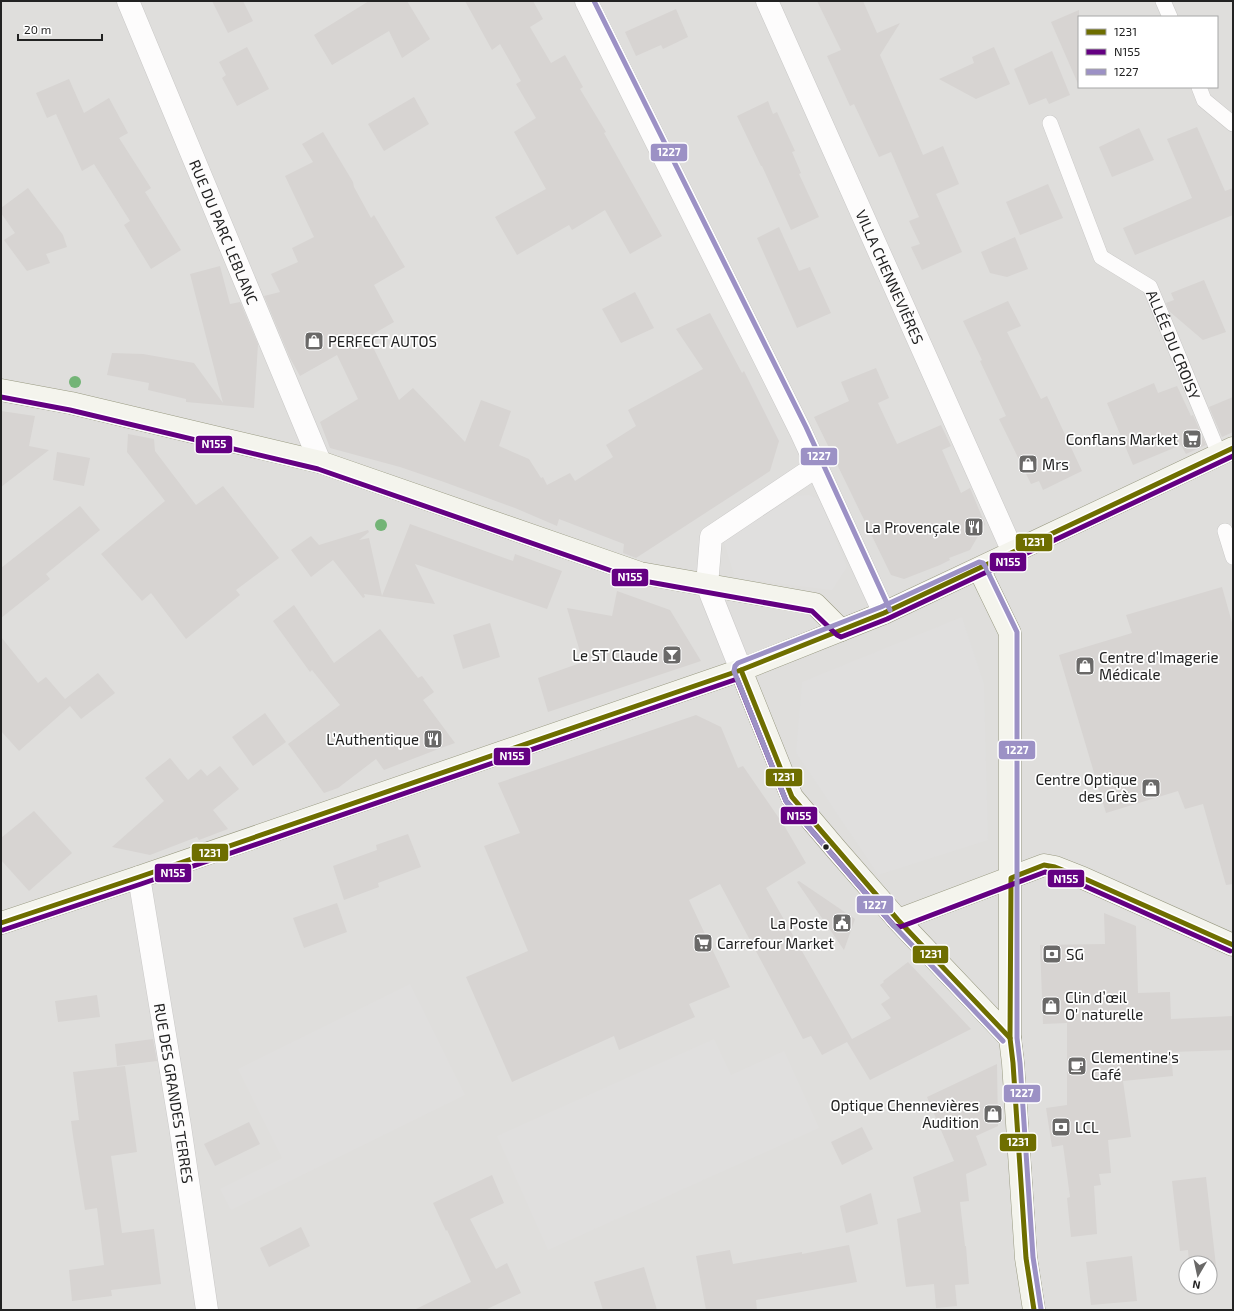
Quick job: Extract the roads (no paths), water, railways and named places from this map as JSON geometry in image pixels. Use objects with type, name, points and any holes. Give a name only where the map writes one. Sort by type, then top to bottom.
[{"type":"main road","points":[[1,390],[79,405],[320,462],[640,573],[815,604],[841,630]]},
{"type":"main road","points":[[1,923],[741,670],[884,613],[1226,451]]},
{"type":"main road","points":[[979,569],[1010,633],[1010,1038],[1026,1258],[1034,1310]]},
{"type":"main road","points":[[741,670],[792,797],[840,855],[898,920],[1010,1038]]},
{"type":"main road","points":[[898,920],[1044,865],[1055,867],[1083,878],[1233,945]]},
{"type":"street","name":"RUE DU PARC LEBLANC","points":[[128,1],[320,462]]},
{"type":"street","points":[[586,1],[797,423],[884,613]]},
{"type":"street","name":"VILLA CHENNEVIÈRES","points":[[767,1],[1013,552]]},
{"type":"street","points":[[741,670],[708,585],[711,537],[817,466]]},
{"type":"street","name":"RUE DES GRANDES TERRES","points":[[139,877],[181,1134],[207,1310]]},
{"type":"lane","points":[[1164,1],[1170,16]]},
{"type":"lane","points":[[1199,88],[1204,100],[1233,124]]},
{"type":"lane","name":"ALLÉE DU CROISY","points":[[1050,124],[1101,257],[1150,287],[1226,451]]},
{"type":"lane","points":[[1225,531],[1233,557]]},
{"type":"place","name":"PERFECT AUTOS","points":[[314,341]]},
{"type":"place","name":"Conflans Market","points":[[1192,439]]},
{"type":"place","name":"Mrs","points":[[1028,464]]},
{"type":"place","name":"La Provençale","points":[[974,527]]},
{"type":"place","name":"Le ST Claude","points":[[672,655]]},
{"type":"place","name":"Centre d’Imagerie Médicale","points":[[1085,666]]},
{"type":"place","name":"L’Authentique","points":[[433,739]]},
{"type":"place","name":"Centre Optique des Grès","points":[[1151,788]]},
{"type":"place","name":"La Poste","points":[[842,923]]},
{"type":"place","name":"Carrefour Market","points":[[703,943]]},
{"type":"place","name":"SG","points":[[1052,954]]},
{"type":"place","name":"Clin d’œil O' naturelle","points":[[1051,1006]]},
{"type":"place","name":"Clementine's Café","points":[[1077,1066]]},
{"type":"place","name":"Optique Chennevières Audition","points":[[993,1114]]},
{"type":"place","name":"LCL","points":[[1061,1127]]}]
